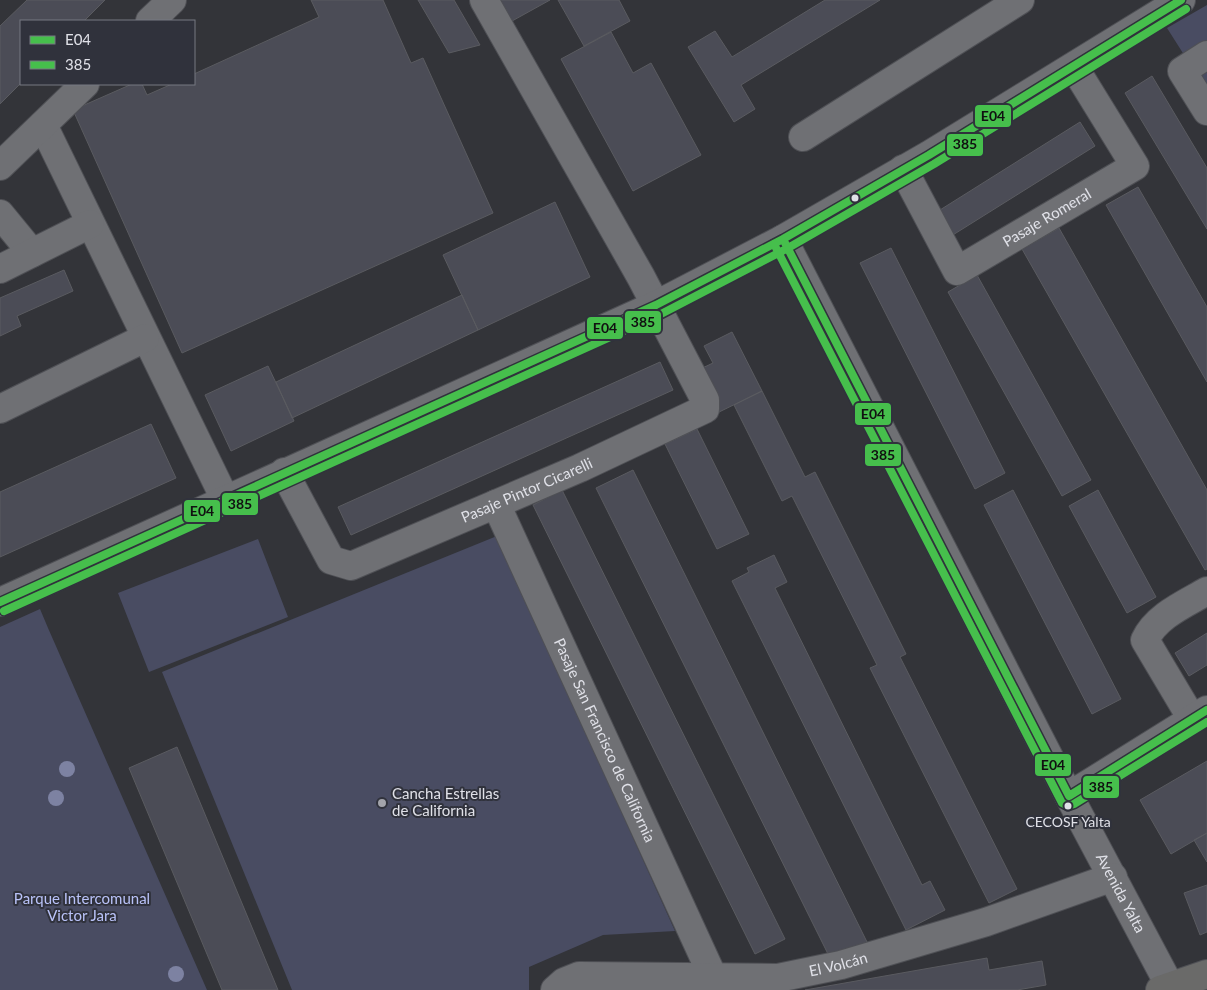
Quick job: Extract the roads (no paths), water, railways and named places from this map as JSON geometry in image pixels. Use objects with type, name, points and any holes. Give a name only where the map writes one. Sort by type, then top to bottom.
[{"type":"main road","points":[[1167,989],[1207,974]]},
{"type":"street","points":[[151,20],[172,0]]},
{"type":"street","points":[[484,0],[656,305]]},
{"type":"street","points":[[803,136],[1020,0]]},
{"type":"street","points":[[0,602],[656,305],[783,239],[904,169],[1181,0]]},
{"type":"street","points":[[1207,55],[1182,71],[1207,111]]},
{"type":"street","name":"Pasaje Romeral","points":[[904,169],[957,271],[1135,166],[1074,67]]},
{"type":"street","points":[[0,166],[84,85]]},
{"type":"street","points":[[42,126],[225,499]]},
{"type":"street","points":[[0,214],[32,253]]},
{"type":"street","points":[[0,268],[90,224]]},
{"type":"street","name":"Avenida Yalta","points":[[783,239],[1113,878],[1167,989]]},
{"type":"street","name":"Pasaje Pintor Cicarelli","points":[[284,472],[331,560],[352,566],[496,504],[705,409],[705,400],[656,305]]},
{"type":"street","points":[[0,408],[145,338]]},
{"type":"street","name":"Pasaje San Francisco de California","points":[[496,504],[713,977]]},
{"type":"street","points":[[1069,796],[1200,715],[1145,640],[1150,628],[1162,618],[1207,591]]},
{"type":"street","name":"El Volcán","points":[[556,990],[564,982],[579,976],[778,978],[840,965],[986,922],[1113,878]]},
{"type":"place","name":"Cancha Estrellas de California","points":[[382,803]]},
{"type":"place","name":"CECOSF Yalta","points":[[1068,806]]},
{"type":"park label","name":"Parque Intercomunal Victor Jara","points":[[82,908]]}]
